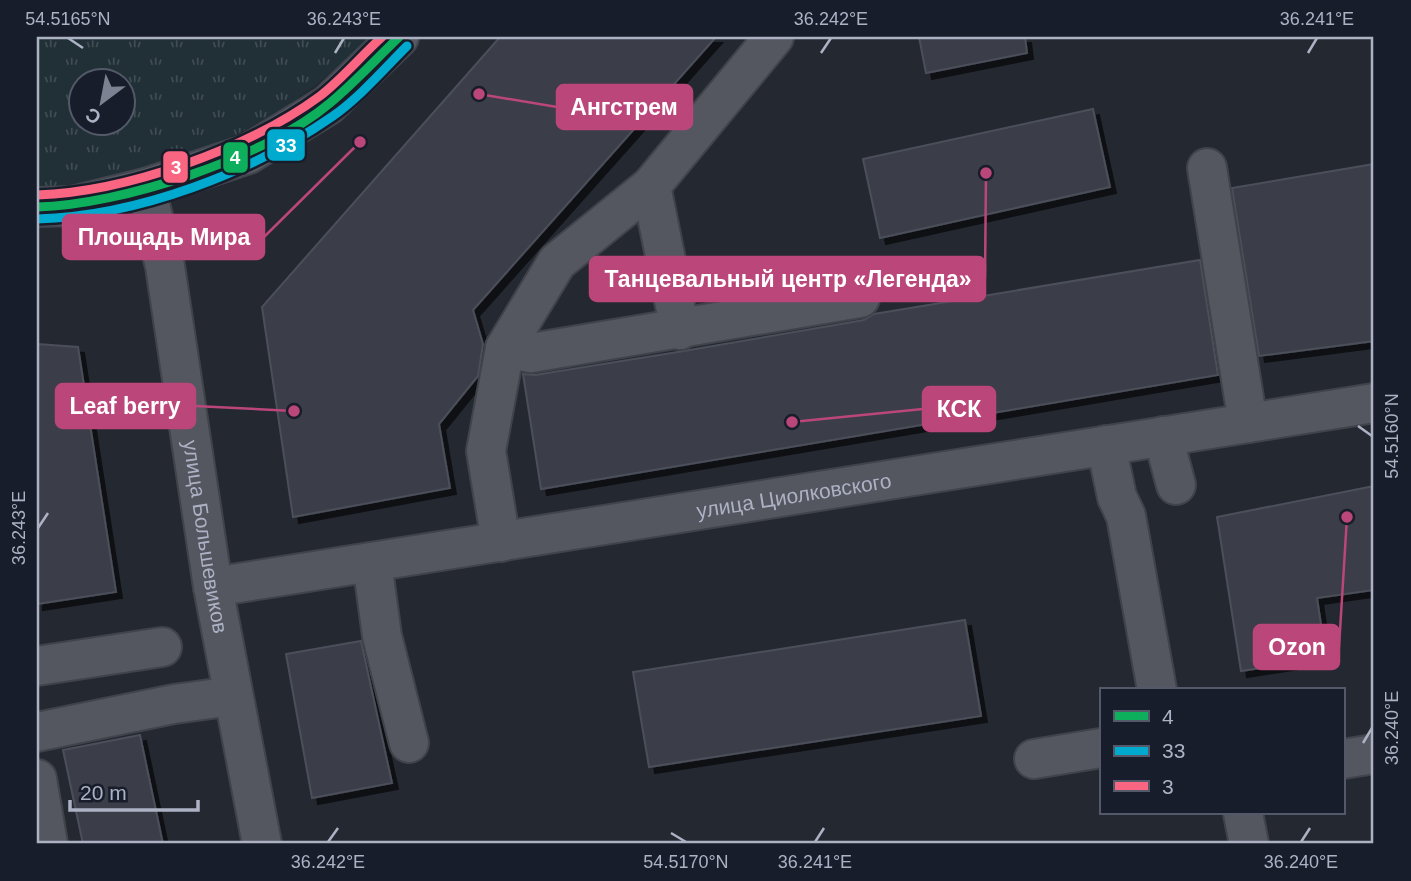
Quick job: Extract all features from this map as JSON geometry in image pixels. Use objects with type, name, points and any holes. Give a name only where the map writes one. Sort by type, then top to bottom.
[{"type":"main road","points":[[37,207],[74,206],[146,188],[248,154],[328,105],[399,37]]},
{"type":"street","points":[[500,542],[486,451],[505,348],[557,262],[650,186],[774,37]]},
{"type":"street","points":[[1207,168],[1248,423]]},
{"type":"street","points":[[650,186],[680,330]]},
{"type":"street","name":"улица Большевиков","points":[[146,188],[165,266],[213,587],[262,844]]},
{"type":"street","points":[[505,348],[531,353],[860,298]]},
{"type":"street","name":"улица Циолковского","points":[[213,587],[1374,403]]},
{"type":"street","points":[[1163,436],[1176,485]]},
{"type":"street","points":[[1106,444],[1117,496],[1126,516],[1157,688]]},
{"type":"street","points":[[372,562],[382,636],[409,743]]},
{"type":"street","points":[[37,666],[162,647]]},
{"type":"street","points":[[37,732],[174,704],[233,696]]},
{"type":"street","points":[[1034,759],[1100,748]]},
{"type":"street","points":[[1344,759],[1374,754]]},
{"type":"street","points":[[37,779],[44,834]]},
{"type":"street","points":[[1243,814],[1249,844]]},
{"type":"green space","points":[[37,37],[372,37],[306,92],[252,127],[186,154],[87,182],[37,191]]},
{"type":"building","points":[[500,37],[716,37],[473,310],[483,344],[478,376],[439,424],[450,488],[293,517],[262,307]]},
{"type":"building","points":[[919,37],[1025,37],[1027,53],[926,73]]},
{"type":"building","points":[[1093,109],[1110,187],[880,238],[863,159]]},
{"type":"building","points":[[1374,164],[1374,341],[1259,356],[1232,188]]},
{"type":"building","points":[[1200,260],[1218,375],[541,489],[523,374],[535,375],[684,351],[864,320],[874,314]]},
{"type":"building","points":[[37,344],[78,347],[116,592],[37,604]]},
{"type":"building","points":[[1374,486],[1374,590],[1317,598],[1326,658],[1241,671],[1217,517]]},
{"type":"building","points":[[965,620],[981,716],[649,767],[633,672]]},
{"type":"building","points":[[361,641],[392,783],[312,798],[286,654]]},
{"type":"building","points":[[140,735],[163,844],[83,844],[63,750]]},
{"type":"transit line","name":"3","points":[[37,195],[109,186],[185,164],[222,150],[291,115],[320,96],[382,37]]},
{"type":"transit line","name":"4","points":[[37,207],[109,198],[191,175],[231,160],[269,142],[330,103],[399,37]]},
{"type":"transit line","name":"33","points":[[37,219],[114,210],[192,188],[230,173],[301,137],[333,116],[362,92],[407,46]]},
{"type":"place","name":"Ангстрем","points":[[479,94]]},
{"type":"place","name":"Площадь Мира","points":[[360,142]]},
{"type":"place","name":"Танцевальный центр «Легенда»","points":[[986,173]]},
{"type":"place","name":"Leaf berry","points":[[294,411]]},
{"type":"place","name":"КСК","points":[[792,422]]},
{"type":"place","name":"Ozon","points":[[1347,517]]}]
